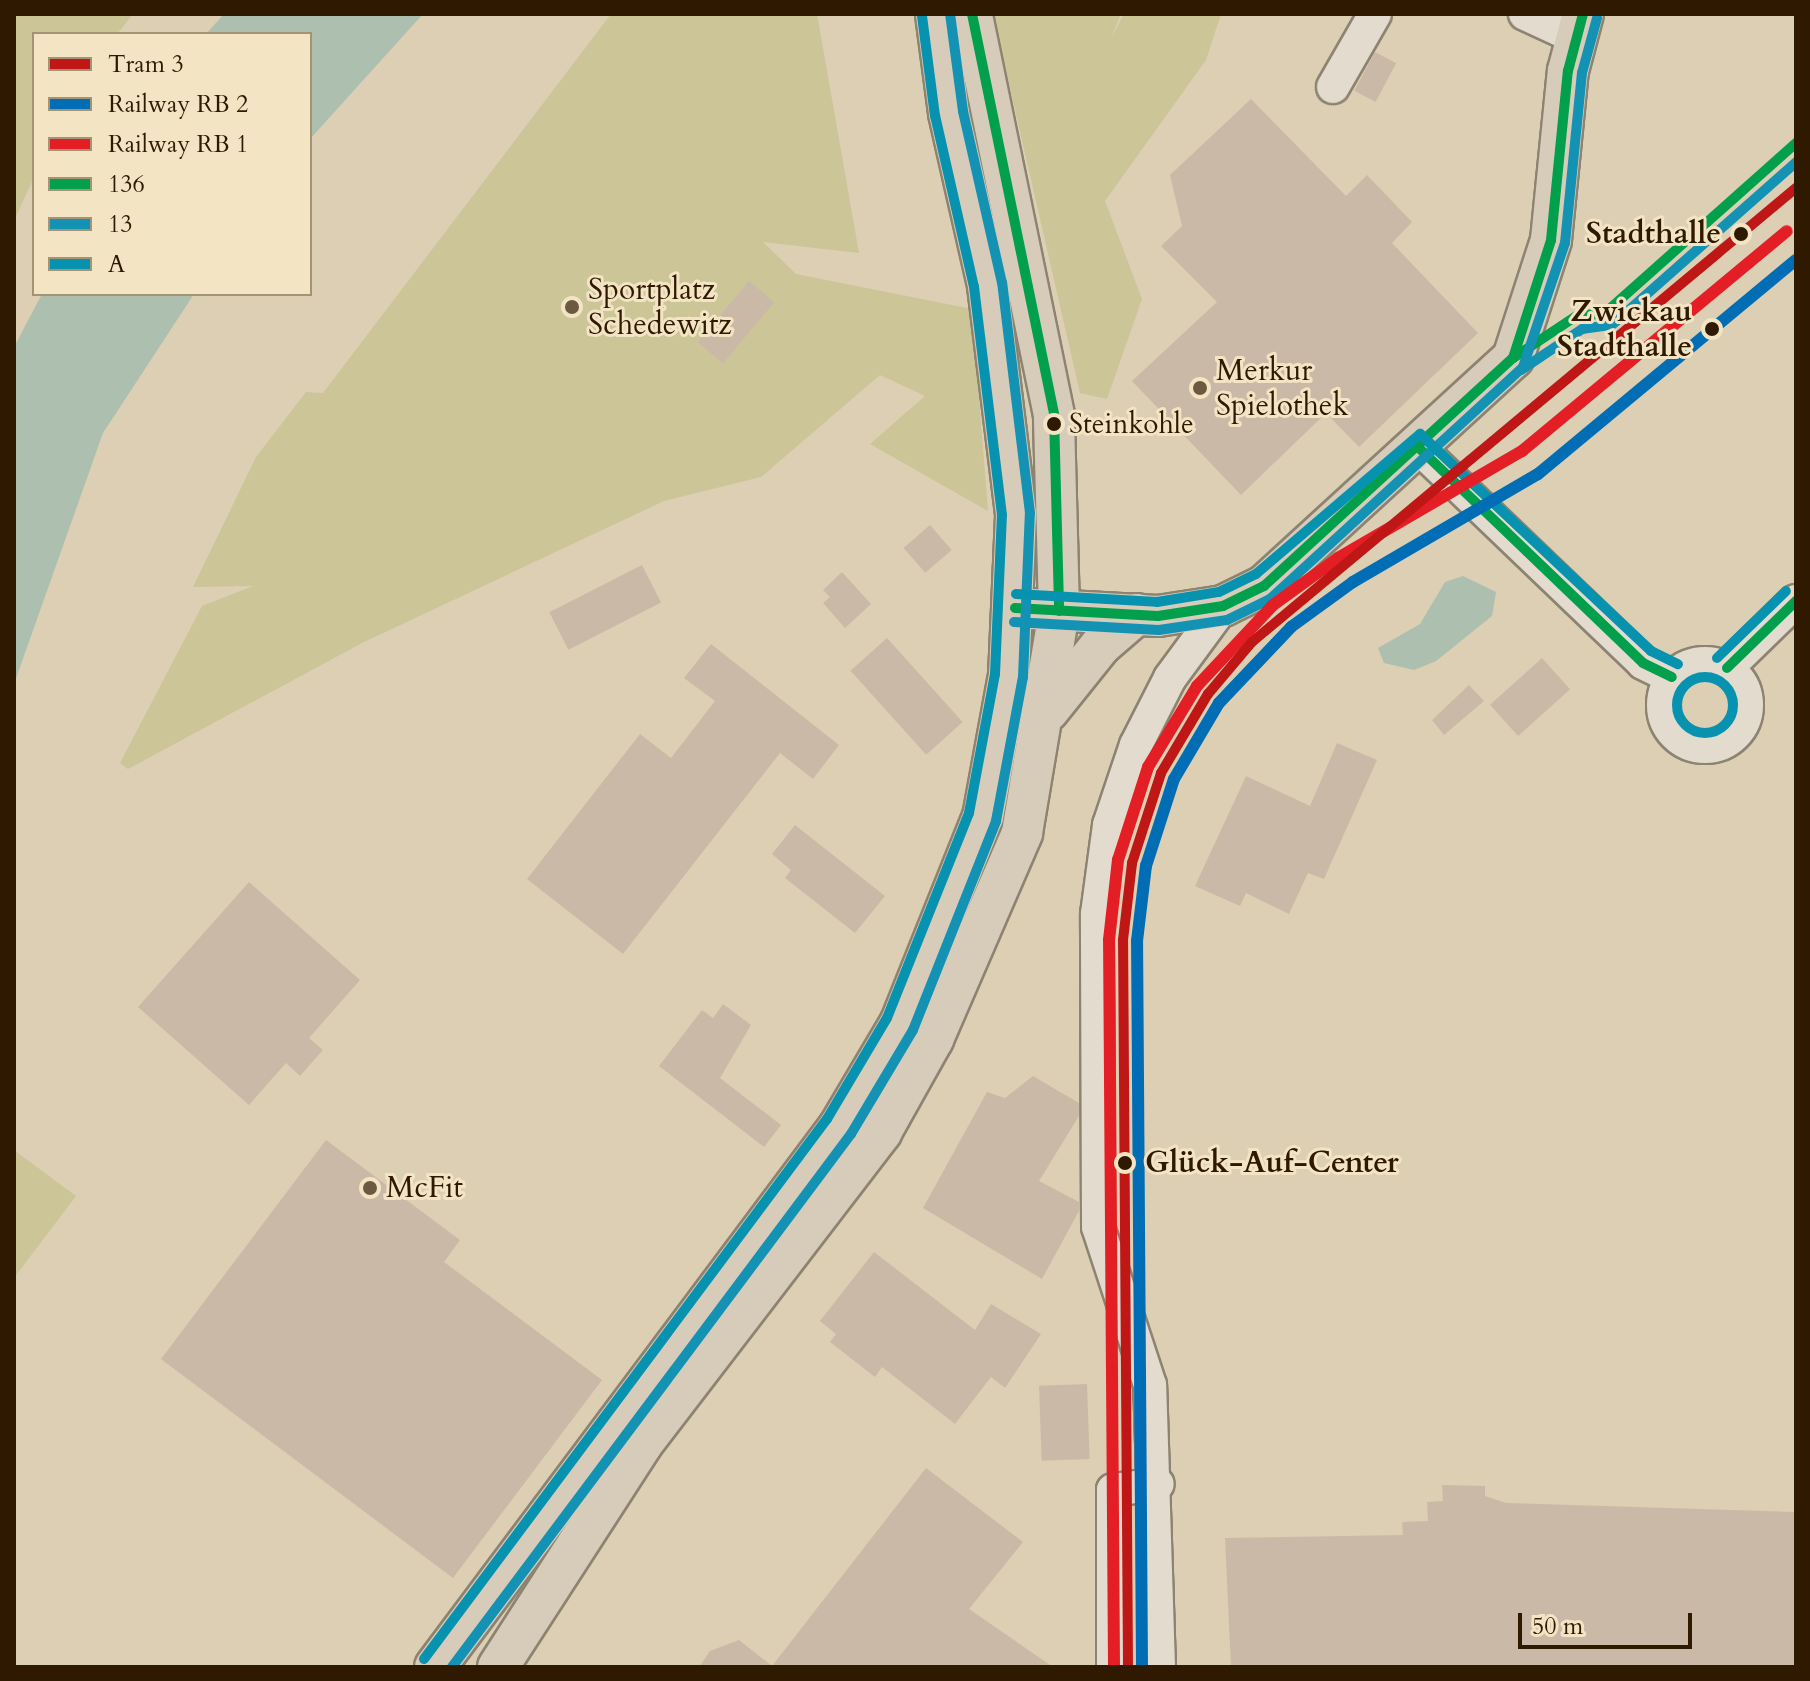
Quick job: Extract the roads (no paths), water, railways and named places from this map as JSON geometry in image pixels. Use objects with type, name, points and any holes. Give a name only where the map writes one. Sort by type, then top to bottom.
[{"type":"main road","points":[[435,1667],[839,1127],[900,1024],[983,817],[1015,608],[1006,396],[936,14]]},
{"type":"main road","points":[[498,1667],[642,1444],[881,1132],[1001,894],[1022,833],[1047,712],[1059,611],[1054,415],[972,14]]},
{"type":"main road","points":[[1015,608],[1137,614],[1223,606],[1264,586],[1419,448],[1513,358],[1535,301],[1551,240],[1579,25]]},
{"type":"main road","points":[[1047,712],[1100,646],[1137,614]]},
{"type":"street","points":[[1333,87],[1375,14]]},
{"type":"street","points":[[1525,14],[1579,25]]},
{"type":"street","points":[[1419,448],[1643,663],[1672,677],[1708,662],[1727,668],[1740,680],[1747,715],[1732,737],[1710,748],[1694,747],[1668,728],[1662,711],[1672,677]]},
{"type":"street","points":[[1727,668],[1796,601]]},
{"type":"street","points":[[1159,1667],[1158,1484],[1150,1385],[1098,1227],[1097,914],[1109,825],[1136,745],[1170,678],[1223,606]]},
{"type":"street","points":[[1113,1667],[1113,1490],[1158,1484]]},
{"type":"tram line","name":"3","points":[[1128,1667],[1123,940],[1132,863],[1161,773],[1208,694],[1252,642],[1796,188]]},
{"type":"place","name":"Stadthalle","points":[[1741,234]]},
{"type":"place","name":"Sportplatz Schedewitz","points":[[572,307]]},
{"type":"place","name":"Zwickau Stadthalle","points":[[1712,329]]},
{"type":"place","name":"Merkur Spielothek","points":[[1200,388]]},
{"type":"place","name":"Steinkohle","points":[[1054,424]]},
{"type":"place","name":"Glück-Auf-Center","points":[[1125,1163]]},
{"type":"place","name":"McFit","points":[[370,1188]]}]
